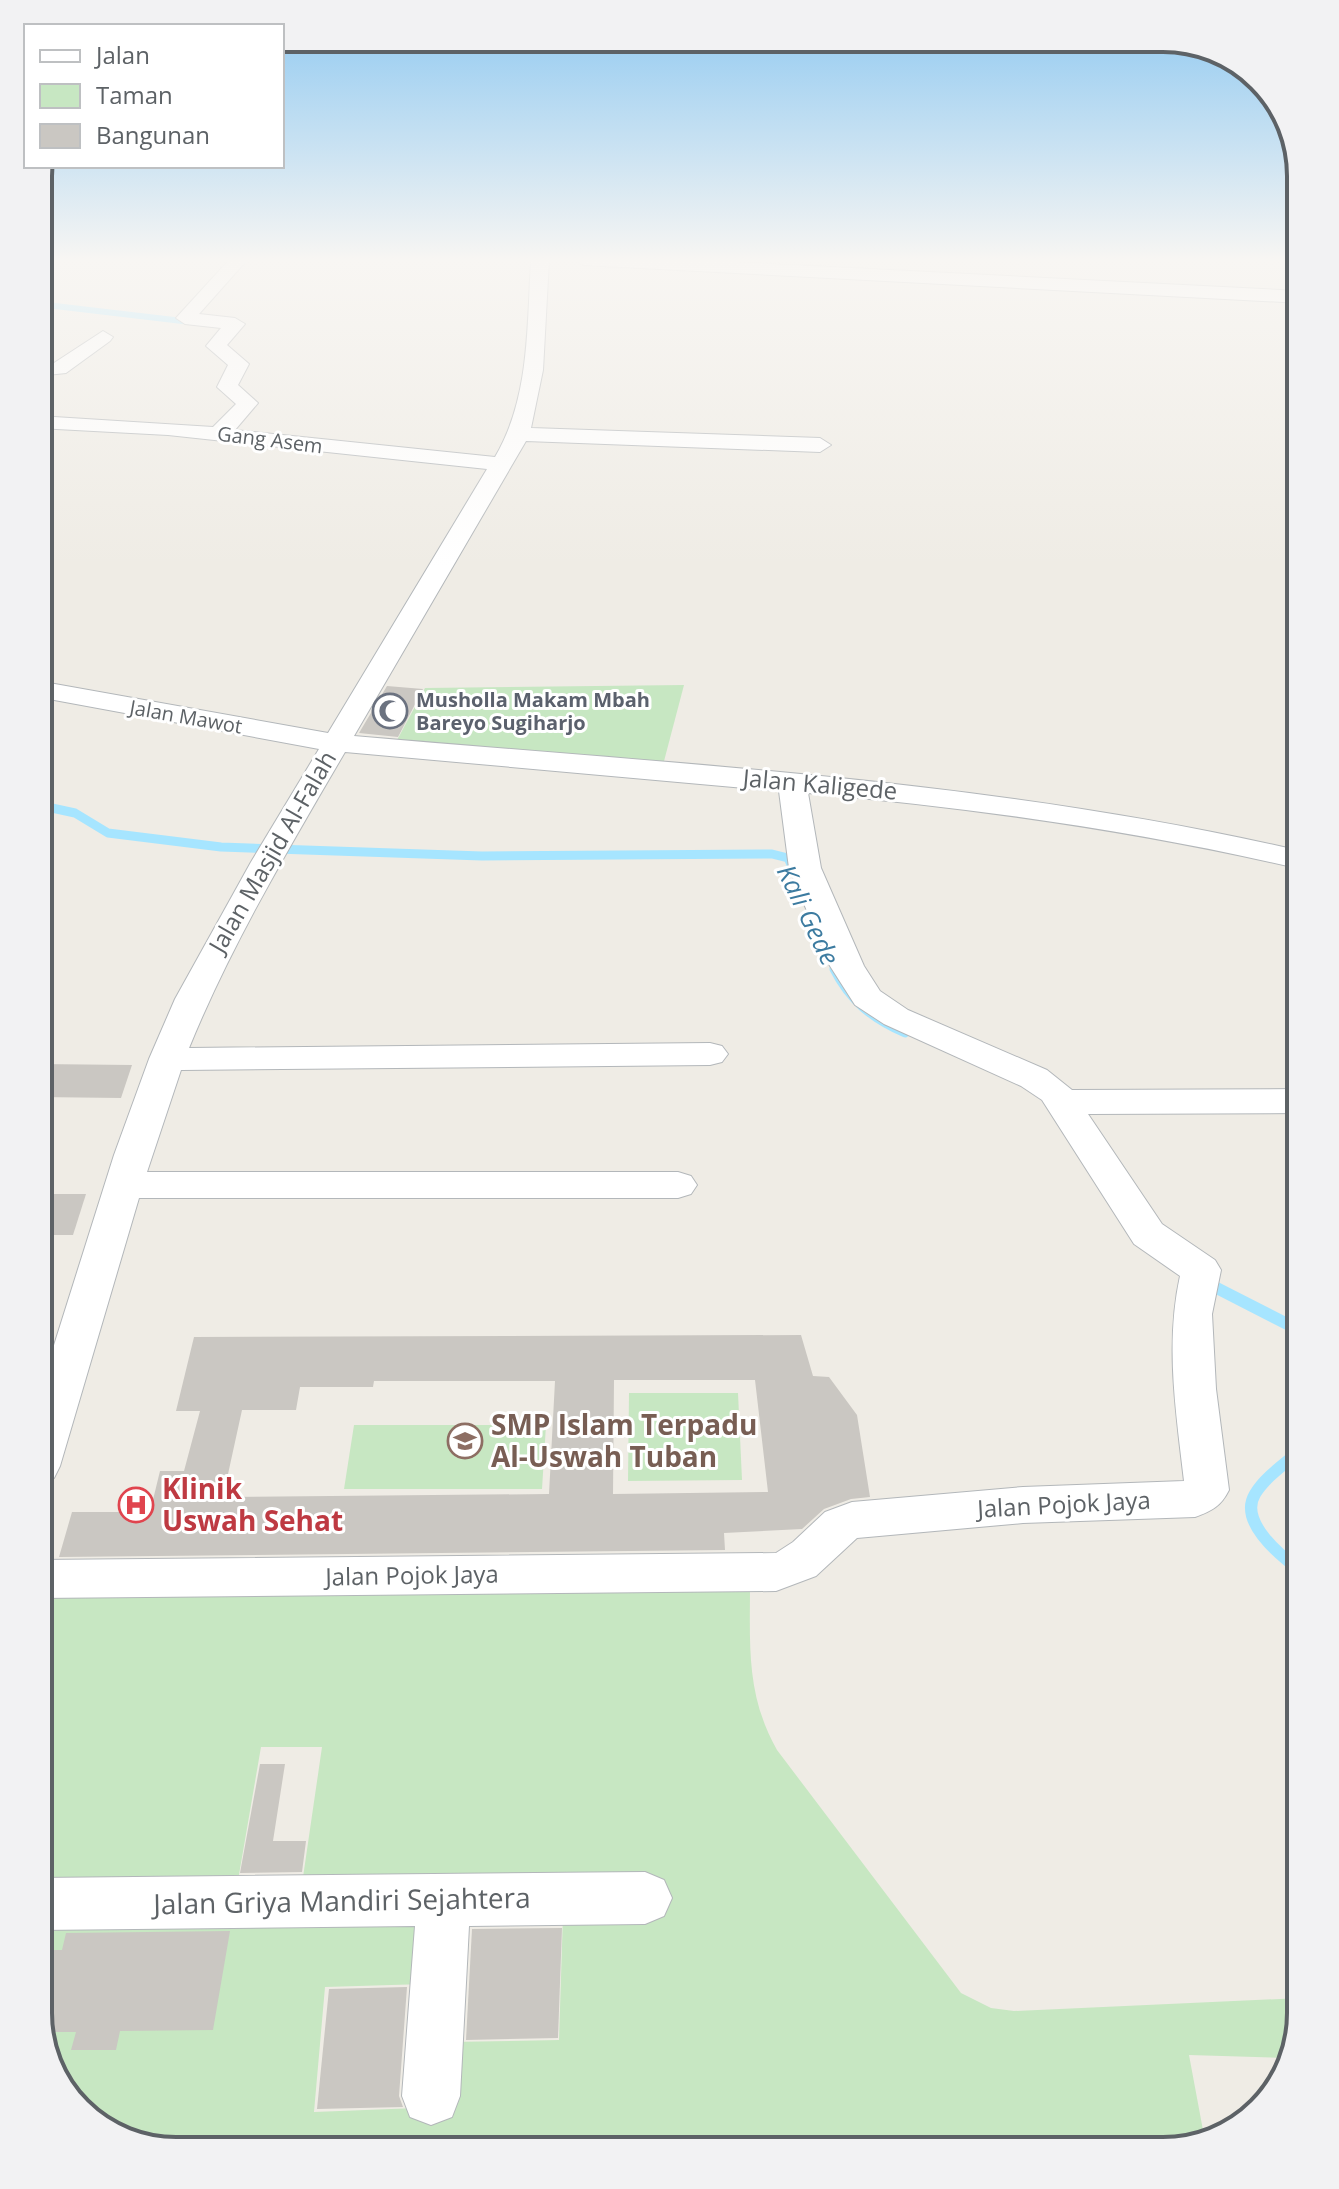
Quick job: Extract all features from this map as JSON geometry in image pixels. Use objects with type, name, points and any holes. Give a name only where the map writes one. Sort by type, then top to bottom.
[{"type":"street","points":[[219,434],[248,403],[227,387],[239,364],[237,362]]},
{"type":"street","name":"Jalan Masjid Al-Falah","points":[[52,1420],[124,1185],[167,1059],[206,969],[335,743],[519,434],[533,362]]},
{"type":"street","name":"Gang Asem","points":[[52,423],[219,434],[502,464]]},
{"type":"street","points":[[519,434],[820,445]]},
{"type":"street","name":"Jalan Mawot","points":[[52,692],[335,743]]},
{"type":"street","name":"Jalan Kaligede","points":[[335,743],[946,797],[1195,836],[1287,857]]},
{"type":"street","name":"Jalan Pojok Jaya","points":[[52,1579],[776,1572],[802,1564],[835,1529],[852,1520],[1023,1505],[1195,1499],[1207,1490],[1192,1314],[1199,1268],[1163,1247],[1148,1234],[1065,1102],[1043,1083],[896,1017],[862,992],[847,966],[805,868],[792,783]]},
{"type":"street","points":[[167,1059],[710,1054]]},
{"type":"street","points":[[1065,1102],[1287,1101]]},
{"type":"street","points":[[124,1185],[678,1185]]},
{"type":"street","name":"Jalan Griya Mandiri Sejahtera","points":[[52,1904],[645,1898]]},
{"type":"street","points":[[431,2096],[444,1900]]},
{"type":"green space","points":[[684,685],[663,765],[396,742],[425,688]]},
{"type":"green space","points":[[629,1393],[738,1393],[742,1480],[628,1481]]},
{"type":"green space","points":[[354,1425],[546,1425],[542,1489],[344,1489]]},
{"type":"green space","points":[[750,1585],[750,1650],[755,1690],[767,1730],[777,1750],[961,1993],[991,2008],[1014,2011],[1287,1999],[1286,2030],[1279,2058],[1189,2055],[1203,2130],[1180,2136],[167,2137],[151,2135],[121,2124],[94,2106],[73,2082],[56,2045],[53,2030],[52,1593]],"holes":[[[261,1747],[322,1747],[301,1891],[236,1892]],[[563,1914],[559,2040],[450,2042],[443,2107],[314,2112],[325,1987],[425,1984],[430,1915]]]},
{"type":"building","name":"Musholla Makam Mbah Bareyo Sugiharjo","points":[[387,686],[423,689],[398,737],[359,733]]},
{"type":"building","points":[[52,1064],[132,1065],[121,1098],[52,1097]]},
{"type":"building","points":[[52,1194],[86,1194],[73,1235],[52,1235]]},
{"type":"building","points":[[801,1335],[813,1376],[829,1377],[857,1415],[870,1497],[851,1499],[824,1509],[802,1529],[724,1533],[725,1550],[59,1557],[72,1512],[150,1512],[160,1471],[184,1471],[200,1411],[176,1411],[194,1337]],"holes":[[[614,1380],[755,1380],[768,1492],[613,1494]],[[374,1381],[555,1381],[549,1494],[223,1497],[242,1410],[296,1410],[300,1387],[373,1387]]]},
{"type":"building","points":[[260,1764],[285,1764],[273,1841],[306,1841],[302,1872],[240,1873]]},
{"type":"building","points":[[562,1928],[558,2038],[466,2040],[472,1929]]},
{"type":"building","points":[[230,1931],[213,2030],[120,2031],[116,2050],[71,2050],[76,2032],[53,2032],[52,2014],[52,1950],[62,1950],[66,1933]]},
{"type":"building","points":[[407,1987],[399,2096],[403,2107],[317,2109],[329,1989]]},
{"type":"waterway","name":"Kali Gede","points":[[52,808],[75,813],[108,833],[221,847],[482,856],[772,854],[788,858],[793,869]]},
{"type":"waterway","name":"Kali Gede","points":[[834,969],[847,991],[864,1008],[905,1033]]},
{"type":"waterway","name":"Kali Gede","points":[[1205,1282],[1287,1324]]},
{"type":"waterway","name":"Kali Gede","points":[[1287,1461],[1264,1482],[1251,1505],[1252,1516],[1264,1538],[1287,1560]]},
{"type":"place","name":"Musholla Makam Mbah Bareyo Sugiharjo","points":[[390,711]]},
{"type":"place","name":"SMP Islam Terpadu Al-Uswah Tuban","points":[[465,1441]]},
{"type":"place","name":"Klinik Uswah Sehat","points":[[136,1505]]}]
